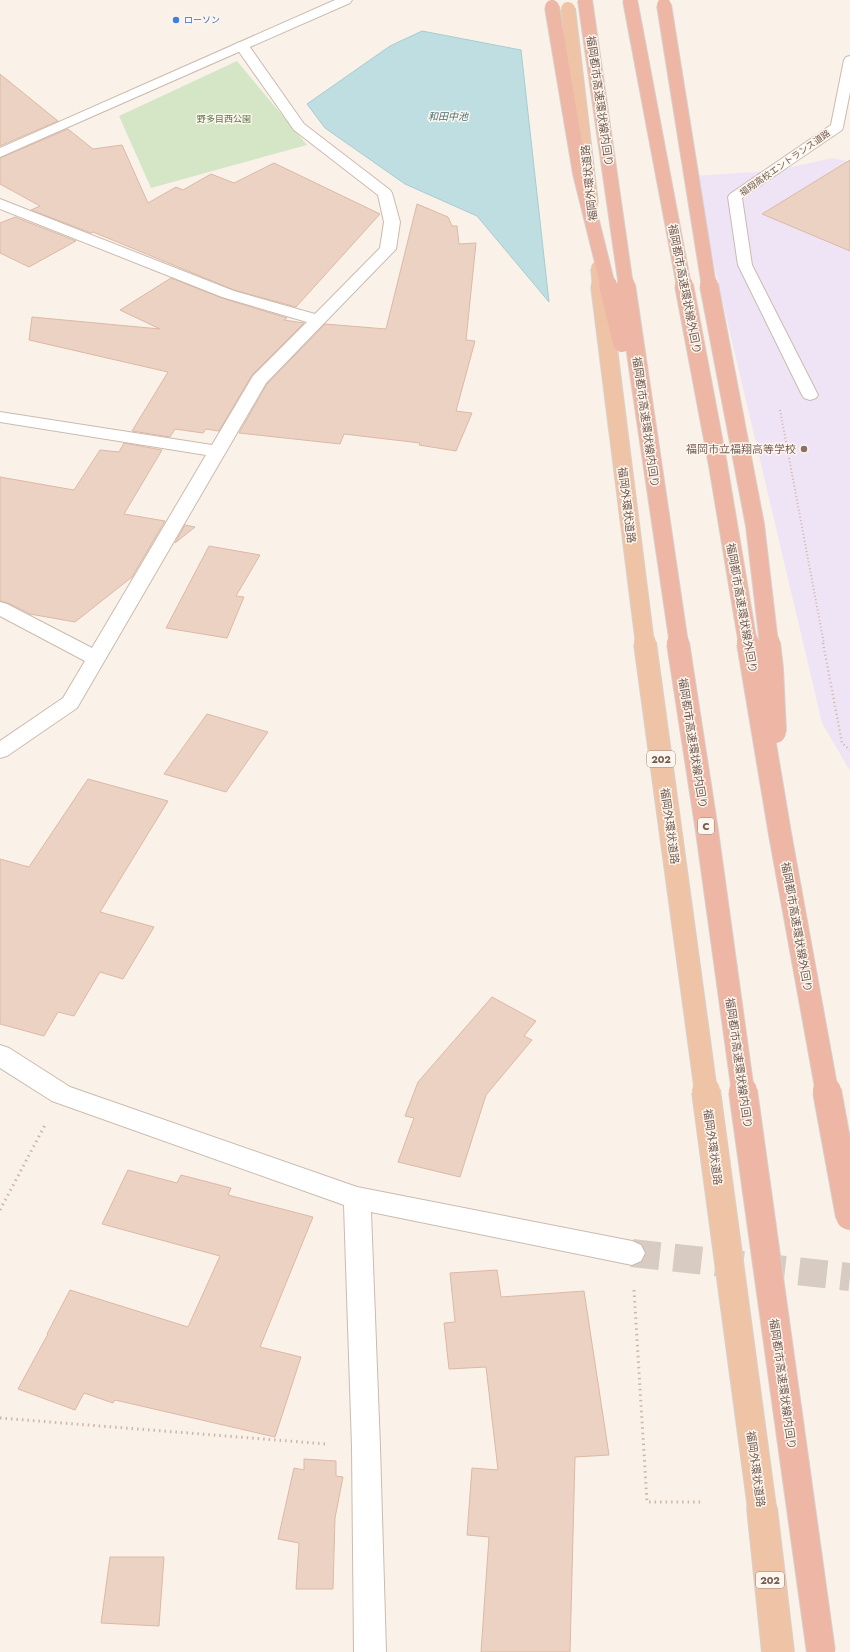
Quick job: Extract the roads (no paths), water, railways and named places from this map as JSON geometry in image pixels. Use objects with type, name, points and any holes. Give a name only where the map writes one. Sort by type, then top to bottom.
[{"type":"highway","name":"福岡都市高速環状線外回り","points":[[632,2],[718,465],[780,834],[850,1216]]},
{"type":"highway","points":[[632,2],[687,320],[734,564],[850,1220]]},
{"type":"highway","points":[[568,4],[580,174],[652,462]]},
{"type":"highway","name":"福岡都市高速環状線内回り","points":[[568,4],[652,462],[707,831],[821,1652]]},
{"type":"highway","name":"福岡外環状道路","points":[[568,4],[606,333],[640,607],[762,1508],[778,1652]]},
{"type":"highway","points":[[664,4],[711,297],[755,525],[772,669],[780,834]]},
{"type":"street","points":[[0,152],[346,0]]},
{"type":"street","points":[[0,751],[70,703],[259,380],[388,249],[392,222],[386,193],[299,127],[242,46]]},
{"type":"street","points":[[0,204],[228,294],[318,320]]},
{"type":"street","points":[[0,417],[217,451]]},
{"type":"street","points":[[0,608],[95,658]]},
{"type":"street","points":[[0,1055],[61,1094],[357,1198],[632,1253]]},
{"type":"street","points":[[357,1198],[366,1447],[370,1652]]},
{"type":"lane","name":"福翔高校エントランス道路","points":[[810,394],[745,264],[735,197],[837,127],[850,60]]},
{"type":"water","name":"和田中池","points":[[422,31],[521,50],[549,302],[477,216],[405,184],[325,128],[307,104],[390,46]]},
{"type":"tunnel","points":[[632,1253],[850,1277]]},
{"type":"place","name":"ローソン","points":[[176,20]]},
{"type":"place","name":"福岡市立福翔高等学校","points":[[804,449]]},
{"type":"park label","name":"野多目西公園","points":[[224,119]]}]
